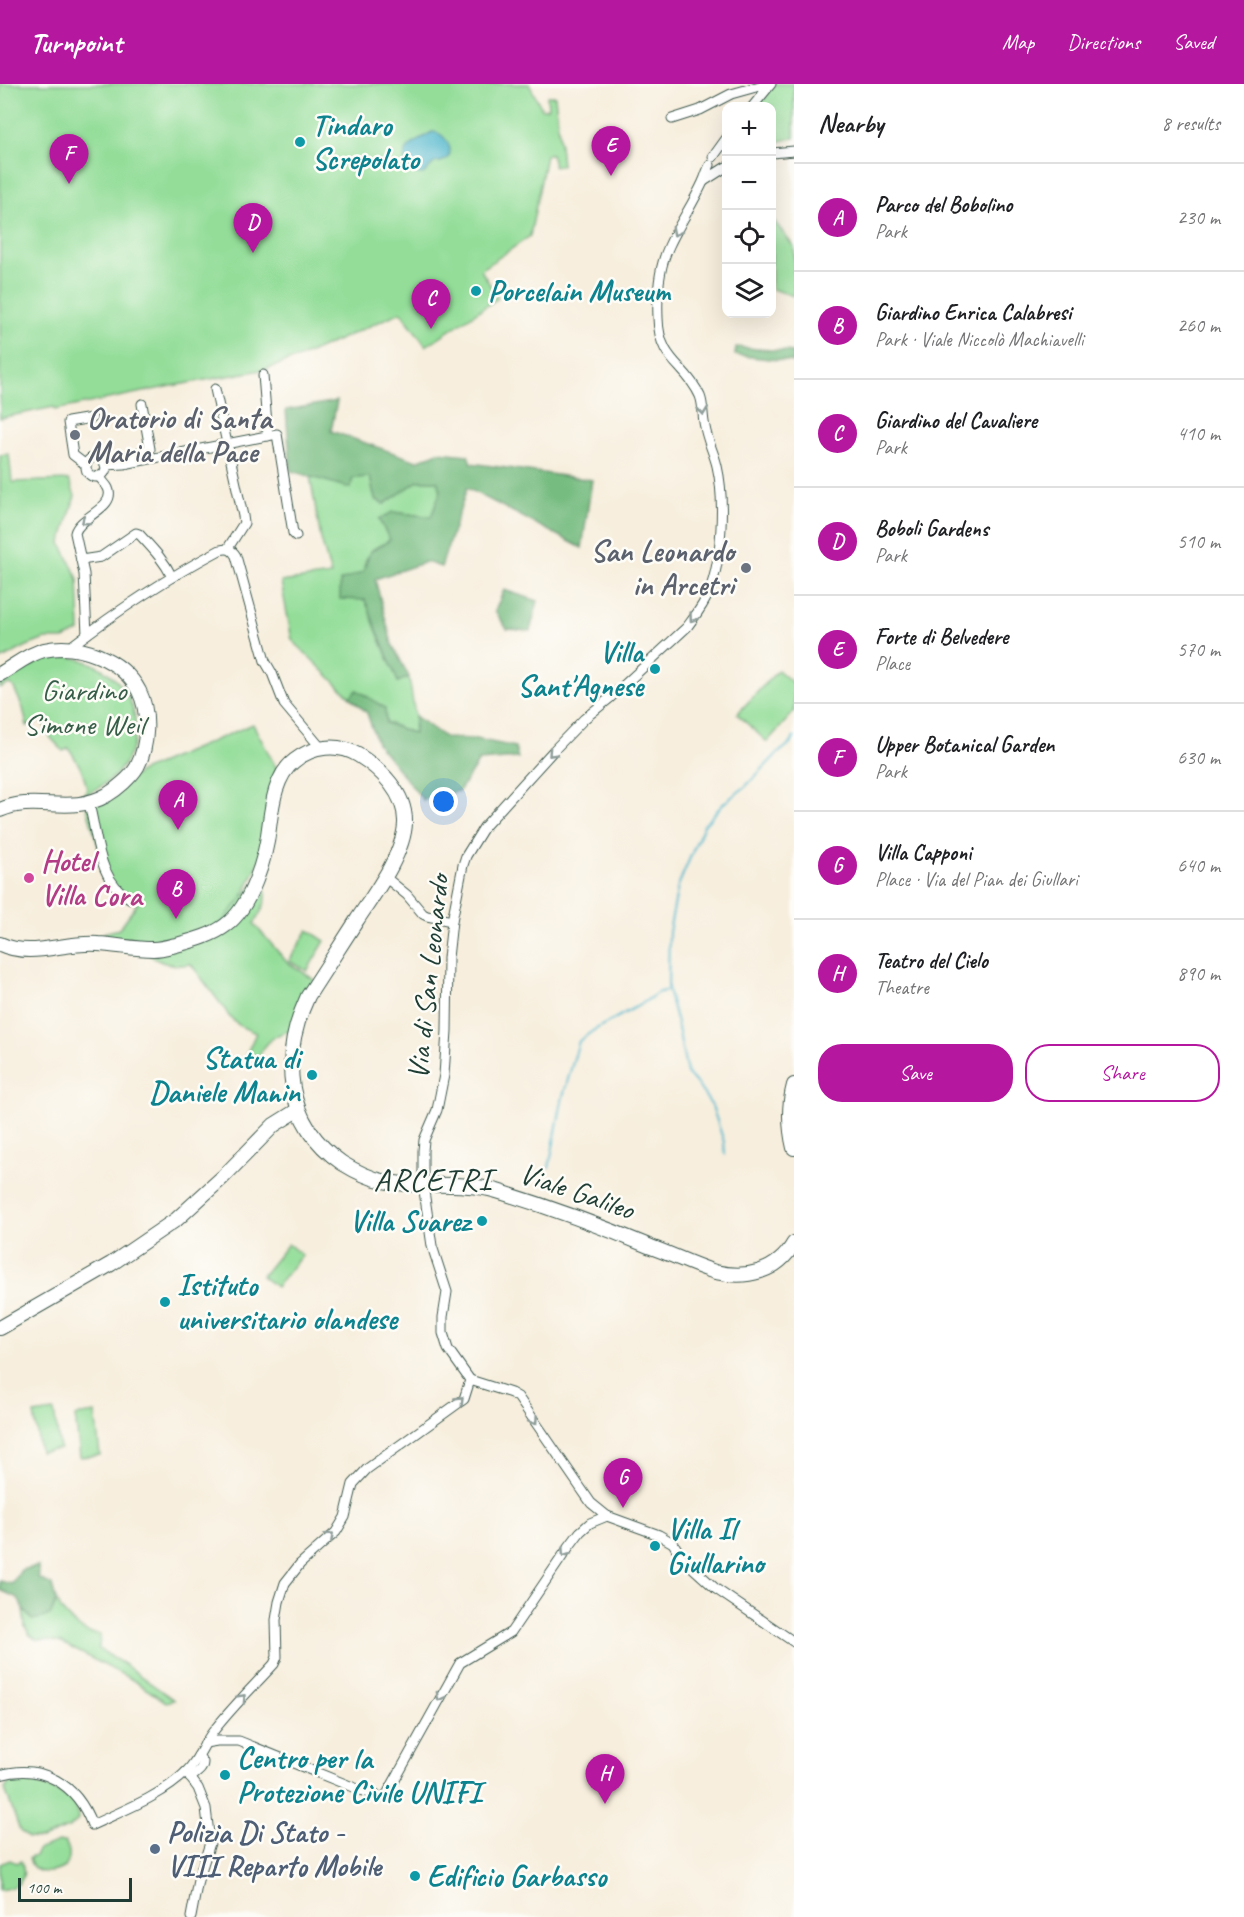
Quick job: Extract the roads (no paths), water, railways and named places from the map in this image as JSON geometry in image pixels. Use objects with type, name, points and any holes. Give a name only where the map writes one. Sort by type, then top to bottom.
[{"type":"main road","points":[[0,674],[42,650],[70,647],[91,653],[120,669],[139,691],[145,711],[146,732],[143,752],[136,769],[109,794],[89,804],[63,806],[32,803],[9,806],[0,810]]},
{"type":"main road","name":"Viale Galileo","points":[[321,748],[351,751],[367,761],[388,781],[403,805],[405,822],[404,837],[385,877],[308,996],[299,1015],[292,1042],[291,1071],[298,1110],[307,1129],[321,1145],[335,1158],[365,1175],[394,1183],[464,1185],[493,1190],[608,1230],[694,1265],[731,1276],[746,1276],[770,1267],[781,1259],[794,1243]]},
{"type":"main road","points":[[2,947],[31,951],[90,943],[153,949],[191,941],[227,925],[239,911],[260,871],[267,849],[272,808],[284,772],[294,761],[321,748]]},
{"type":"main road","points":[[794,1085],[790,1099],[789,1119],[794,1148]]},
{"type":"main road","points":[[0,1328],[111,1264],[177,1219],[278,1122],[298,1110]]},
{"type":"street","points":[[756,102],[769,84]]},
{"type":"street","points":[[672,119],[700,110],[731,94],[769,84]]},
{"type":"street","name":"Via di San Leonardo","points":[[470,1380],[448,1349],[443,1333],[442,1317],[447,1292],[432,1246],[423,1184],[424,1140],[437,1110],[444,1075],[448,958],[452,921],[466,856],[484,827],[584,719],[687,627],[709,593],[720,530],[720,488],[717,465],[705,427],[699,393],[667,354],[660,340],[658,319],[661,275],[668,247],[704,181],[711,161],[722,145]]},
{"type":"street","points":[[776,153],[794,151]]},
{"type":"street","points":[[704,181],[722,170]]},
{"type":"street","points":[[262,375],[268,436]]},
{"type":"street","points":[[70,647],[172,577],[220,550],[228,548],[244,523],[215,389]]},
{"type":"street","points":[[105,464],[150,449],[142,404]]},
{"type":"street","points":[[87,634],[84,574],[75,533],[76,528],[105,504],[109,496],[108,488],[99,476],[90,475],[86,465],[73,455],[68,422],[92,418]]},
{"type":"street","points":[[105,464],[124,464],[277,434],[293,533],[296,536]]},
{"type":"street","points":[[86,465],[94,458],[100,458],[105,464]]},
{"type":"street","points":[[99,476],[103,473],[105,464]]},
{"type":"street","points":[[81,560],[101,557],[136,533],[140,534],[167,566],[172,577]]},
{"type":"street","points":[[228,548],[236,556],[261,652],[276,681],[282,700],[321,748]]},
{"type":"street","points":[[89,804],[105,872],[117,889],[131,899]]},
{"type":"street","points":[[385,877],[423,914],[452,921]]},
{"type":"street","points":[[0,1775],[24,1772],[55,1779],[78,1798],[85,1807],[92,1825],[147,1799],[188,1775],[205,1743],[274,1664],[277,1657],[276,1620],[285,1583],[300,1564],[336,1532],[345,1517],[353,1484],[366,1469],[464,1399],[470,1380],[518,1397],[591,1503],[607,1516],[659,1535],[673,1543],[683,1559],[716,1588],[794,1642]]},
{"type":"street","points":[[205,1743],[239,1741],[384,1798],[460,1663],[511,1632],[580,1532],[590,1523],[607,1516]]},
{"type":"street","points":[[188,1775],[198,1788],[206,1808],[210,1843],[198,1880],[191,1917]]},
{"type":"water","points":[[432,132],[440,134],[447,141],[449,155],[446,160],[433,164],[423,174],[414,173],[405,160],[407,150],[415,142]]},
{"type":"waterway","points":[[725,1154],[724,1142],[712,1106],[687,1073],[668,990],[669,932],[678,886],[704,825],[725,802],[745,787],[792,742],[794,737]]},
{"type":"waterway","points":[[549,1168],[562,1100],[579,1041],[657,993],[668,990]]},
{"type":"place","name":"Tindaro Screpolato","points":[[300,142]]},
{"type":"place","name":"Forte di Belvedere","points":[[611,176]]},
{"type":"place","name":"Upper Botanical Garden","points":[[69,184]]},
{"type":"place","name":"Boboli Gardens","points":[[253,253]]},
{"type":"place","name":"Porcelain Museum","points":[[476,291]]},
{"type":"place","name":"Giardino del Cavaliere","points":[[431,329]]},
{"type":"place","name":"Oratorio di Santa Maria della Pace","points":[[75,435]]},
{"type":"place","name":"San Leonardo in Arcetri","points":[[746,568]]},
{"type":"place","name":"Villa Sant'Agnese","points":[[655,669]]},
{"type":"place","name":"Parco del Bobolino","points":[[178,830]]},
{"type":"place","name":"Hotel Villa Cora","points":[[29,878]]},
{"type":"place","name":"Giardino Enrica Calabresi","points":[[176,919]]},
{"type":"place","name":"Statua di Daniele Manin","points":[[312,1075]]},
{"type":"place","name":"Villa Suarez","points":[[482,1221]]},
{"type":"place","name":"Istituto universitario olandese","points":[[165,1302]]},
{"type":"place","name":"Villa Capponi","points":[[623,1508]]},
{"type":"place","name":"Villa Il Giullarino","points":[[655,1546]]},
{"type":"place","name":"Centro per la Protezione Civile UNIFI","points":[[225,1775]]},
{"type":"place","name":"Teatro del Cielo","points":[[605,1804]]},
{"type":"place","name":"Polizia Di Stato - VIII Reparto Mobile","points":[[155,1849]]},
{"type":"place","name":"Edificio Garbasso","points":[[415,1876]]},
{"type":"district","name":"ARCETRI","points":[[433,1179]]},
{"type":"park label","name":"Giardino Simone Weil","points":[[84,707]]}]
